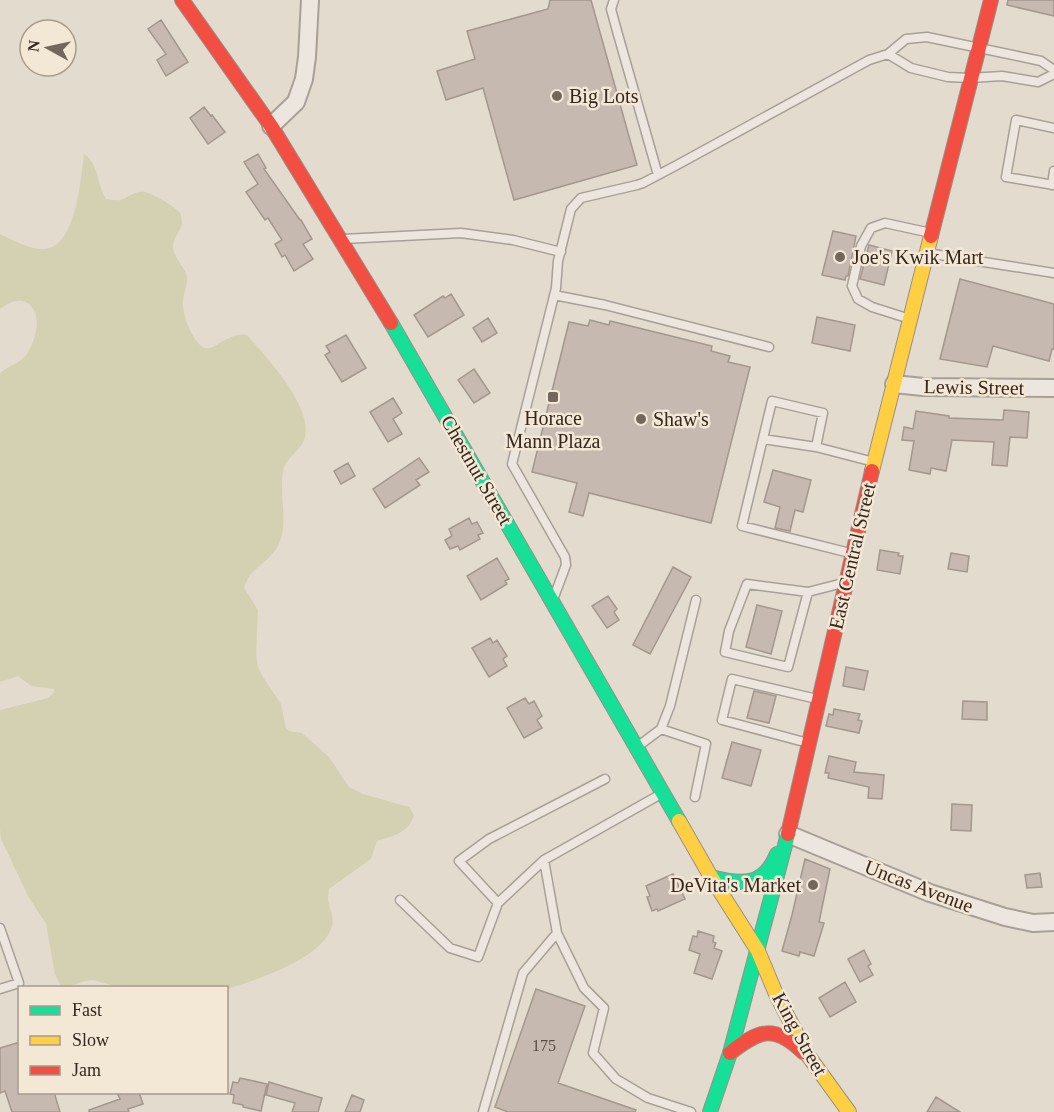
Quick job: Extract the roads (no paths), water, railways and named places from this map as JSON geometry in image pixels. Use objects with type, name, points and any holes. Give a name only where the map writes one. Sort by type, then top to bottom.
[{"type":"main road","name":"Chestnut Street","points":[[182,0],[271,126],[404,344],[711,877],[758,951]]},
{"type":"main road","name":"East Central Street","points":[[710,1112],[730,1053],[788,834],[874,462],[991,0]]},
{"type":"main road","points":[[711,877],[727,882],[754,881],[768,871],[788,834]]},
{"type":"main road","name":"King Street","points":[[758,951],[776,994],[807,1054],[849,1112]]},
{"type":"main road","points":[[730,1053],[746,1040],[762,1033],[781,1034],[807,1054]]},
{"type":"street","points":[[271,126],[296,102],[304,79],[310,0]]},
{"type":"street","name":"Lewis Street","points":[[894,384],[923,387],[1054,388]]},
{"type":"street","name":"Uncas Avenue","points":[[788,834],[930,893],[1005,917],[1033,923],[1054,922]]},
{"type":"lane","points":[[614,0],[611,9],[616,31],[658,175]]},
{"type":"lane","points":[[552,600],[566,565],[565,557],[512,464],[554,295],[571,209],[581,198],[637,185],[658,175],[869,60],[888,54],[906,39],[927,37],[1041,61],[1054,72],[1038,82],[1002,76],[948,77],[911,68],[888,54]]},
{"type":"lane","points":[[1054,128],[1017,120],[1006,177],[1053,185],[1054,171]]},
{"type":"lane","points":[[910,319],[872,307],[858,299],[852,286],[861,246],[871,228],[885,223],[931,233]]},
{"type":"lane","points":[[340,239],[461,233],[513,240],[561,252]]},
{"type":"lane","points":[[926,253],[1054,273]]},
{"type":"lane","points":[[554,295],[605,305],[769,347]]},
{"type":"lane","points":[[816,447],[823,413],[772,401],[742,526],[852,553]]},
{"type":"lane","points":[[763,439],[816,447],[874,462]]},
{"type":"lane","points":[[808,592],[788,667],[725,652],[729,631],[747,584],[808,592],[845,583]]},
{"type":"lane","points":[[637,748],[661,729],[670,706],[696,600]]},
{"type":"lane","points":[[809,743],[722,720],[732,679],[818,700]]},
{"type":"lane","points":[[661,729],[706,744],[695,798]]},
{"type":"lane","points":[[498,903],[459,861],[489,839],[605,779]]},
{"type":"lane","points":[[400,900],[450,948],[478,957],[498,903],[544,860],[663,793]]},
{"type":"lane","points":[[544,860],[557,933],[584,988],[604,1008],[593,1053],[616,1079],[648,1098],[691,1112]]},
{"type":"lane","points":[[0,928],[19,983],[0,989]]},
{"type":"lane","points":[[483,1112],[523,973],[557,933]]},
{"type":"place","name":"Big Lots","points":[[557,96]]},
{"type":"place","name":"Joe's Kwik Mart","points":[[840,257]]},
{"type":"place","name":"Horace Mann Plaza","points":[[553,397]]},
{"type":"place","name":"Shaw's","points":[[641,419]]},
{"type":"place","name":"DeVita's Market","points":[[813,885]]}]
